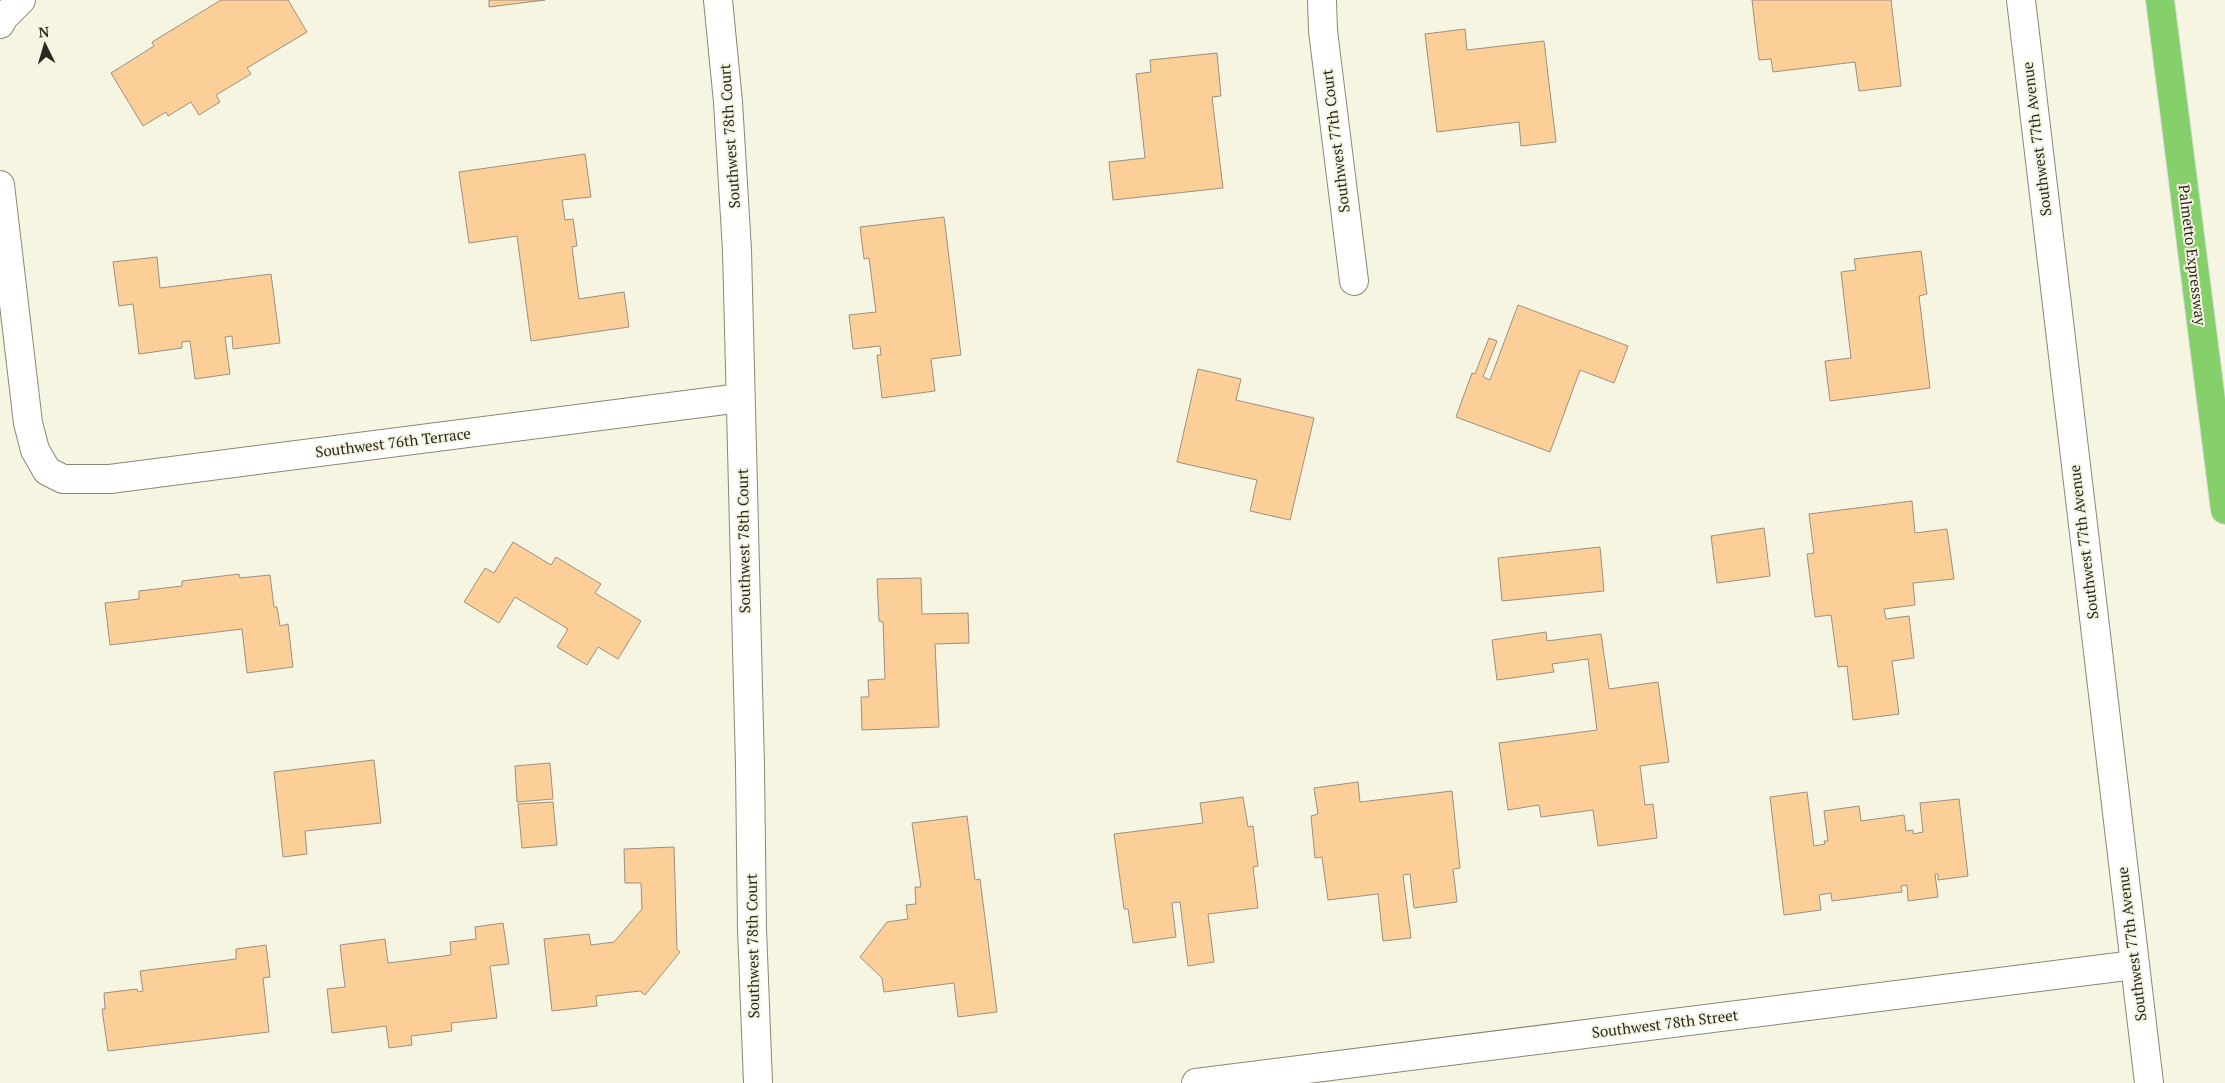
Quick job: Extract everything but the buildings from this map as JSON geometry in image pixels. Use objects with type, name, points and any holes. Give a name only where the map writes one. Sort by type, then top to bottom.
[{"type":"highway","points":[[2143,0],[2169,82]]},
{"type":"highway","name":"Palmetto Expressway","points":[[2160,0],[2225,510]]},
{"type":"street","points":[[0,24],[4,17],[21,0]]},
{"type":"street","name":"Southwest 78th Court","points":[[718,0],[735,201],[750,766],[752,929],[758,1083]]},
{"type":"street","name":"Southwest 77th Court","points":[[1322,0],[1323,31],[1354,281]]},
{"type":"street","name":"Southwest 77th Avenue","points":[[2021,0],[2149,1083]]},
{"type":"street","name":"Southwest 76th Terrace","points":[[0,185],[28,424],[35,450],[41,463],[47,471],[63,479],[110,479],[740,398]]},
{"type":"street","name":"Southwest 78th Street","points":[[1196,1083],[2134,965]]}]
